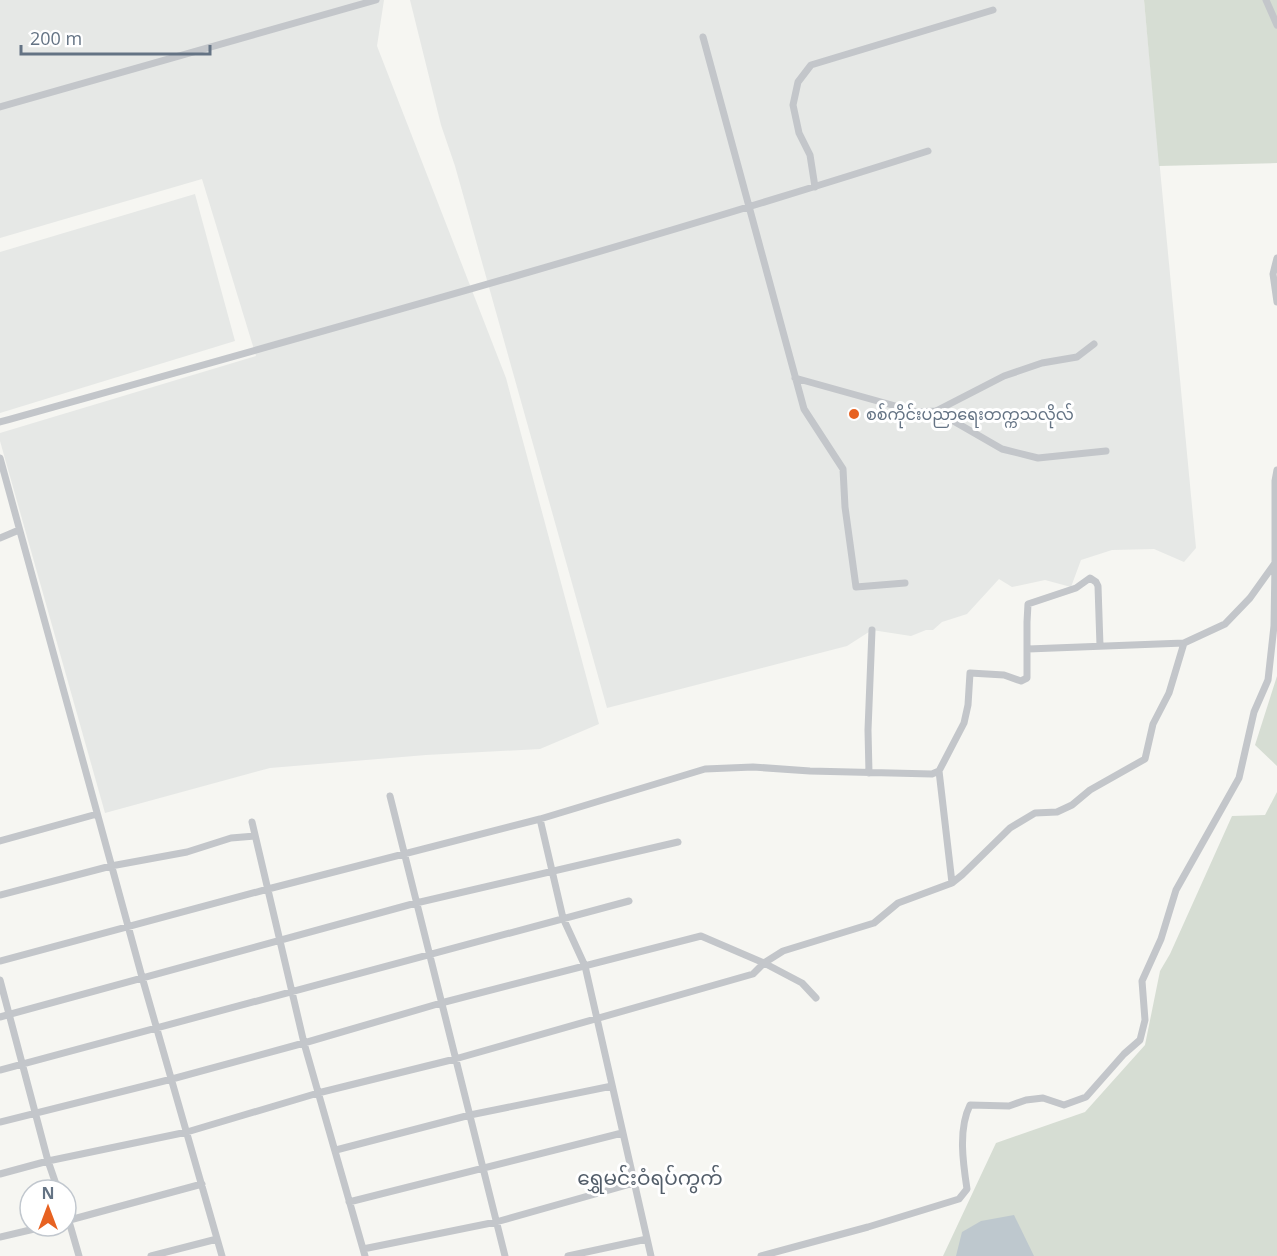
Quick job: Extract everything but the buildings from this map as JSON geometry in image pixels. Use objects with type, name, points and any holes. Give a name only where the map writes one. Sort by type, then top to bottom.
[{"type":"street","points":[[0,107],[376,0]]},
{"type":"street","points":[[1266,0],[1277,26]]},
{"type":"street","points":[[815,187],[810,155],[799,133],[793,105],[798,82],[811,65],[993,10]]},
{"type":"street","points":[[703,37],[804,409],[843,469],[845,507],[856,587],[905,583]]},
{"type":"street","points":[[0,422],[416,305],[815,187],[928,151]]},
{"type":"street","points":[[1277,258],[1273,274],[1277,302]]},
{"type":"street","points":[[795,378],[917,412],[936,411],[1004,376],[1042,363],[1077,357],[1094,344]]},
{"type":"street","points":[[936,411],[1002,449],[1038,458],[1106,451]]},
{"type":"street","points":[[0,458],[3,482],[19,530],[128,928],[222,1256]]},
{"type":"street","points":[[761,1256],[959,1199],[967,1189],[963,1161],[965,1115],[970,1105],[1010,1106],[1026,1100],[1043,1098],[1064,1105],[1086,1097],[1124,1054],[1140,1040],[1144,1020],[1142,981],[1161,939],[1176,890],[1239,778],[1254,712],[1268,680],[1274,626],[1277,474]]},
{"type":"street","points":[[0,538],[19,530]]},
{"type":"street","points":[[1028,649],[1184,643],[1225,624],[1250,598],[1275,563]]},
{"type":"street","points":[[951,883],[939,771],[964,723],[968,705],[970,673],[1004,675],[1022,681],[1027,678],[1029,672],[1027,622],[1029,604],[1076,588],[1090,578],[1098,586],[1100,646]]},
{"type":"street","points":[[869,773],[868,730],[872,630]]},
{"type":"street","points":[[0,1174],[48,1161],[187,1132],[318,1093],[456,1059],[753,974],[764,963],[783,951],[874,923],[898,903],[951,883],[1010,828],[1035,813],[1057,812],[1072,805],[1090,790],[1145,759],[1153,724],[1169,693],[1184,643]]},
{"type":"street","points":[[0,961],[540,819],[705,770],[753,767],[869,773],[932,774],[939,771]]},
{"type":"street","points":[[390,796],[505,1256]]},
{"type":"street","points":[[0,841],[97,814]]},
{"type":"street","points":[[540,819],[554,871],[563,918],[585,966],[651,1256]]},
{"type":"street","points":[[252,822],[304,1043],[364,1253],[496,1222],[634,1183]]},
{"type":"street","points":[[0,895],[111,866],[187,852],[231,838],[255,836]]},
{"type":"street","points":[[0,1017],[416,903],[678,842]]},
{"type":"street","points":[[0,1070],[629,901]]},
{"type":"street","points":[[0,1122],[172,1079],[441,1003],[701,936],[764,963],[802,983],[816,998]]},
{"type":"street","points":[[0,980],[54,1178]]},
{"type":"street","points":[[336,1150],[470,1115],[612,1086]]},
{"type":"street","points":[[349,1203],[622,1132]]},
{"type":"street","points":[[78,1218],[202,1185]]},
{"type":"street","points":[[0,1237],[18,1233]]},
{"type":"street","points":[[73,1238],[79,1256]]},
{"type":"street","points":[[151,1256],[217,1239]]},
{"type":"street","points":[[568,1256],[647,1239]]},
{"type":"shaded area","points":[[0,0],[384,0],[377,46],[506,378],[599,724],[540,749],[426,755],[270,768],[105,813],[0,441],[0,433],[256,356],[202,179],[0,238]]},
{"type":"shaded area","name":"စစ်ကိုင်းပညာရေးတက္ကသလိုလ်","points":[[410,0],[1144,0],[1196,548],[1184,562],[1154,549],[1112,550],[1081,560],[1071,587],[1045,580],[1012,587],[999,579],[967,614],[942,622],[933,630],[926,630],[911,636],[872,630],[847,646],[607,708],[455,166],[441,125]]},
{"type":"shaded area","points":[[1144,0],[1277,0],[1277,163],[1159,166]]},
{"type":"shaded area","points":[[195,194],[235,341],[0,413],[0,252]]},
{"type":"shaded area","points":[[1277,676],[1277,766],[1255,745]]},
{"type":"shaded area","points":[[1277,792],[1277,1256],[943,1256],[996,1143],[1085,1112],[1145,1045],[1160,971],[1170,954],[1232,816],[1265,815]]},
{"type":"shaded area","points":[[1014,1215],[1034,1256],[956,1256],[962,1232],[981,1221]]},
{"type":"place","name":"စစ်ကိုင်းပညာရေးတက္ကသလိုလ်","points":[[854,414]]},
{"type":"district","name":"ရွှေမင်းဝံရပ်ကွက်","points":[[650,1177]]}]
